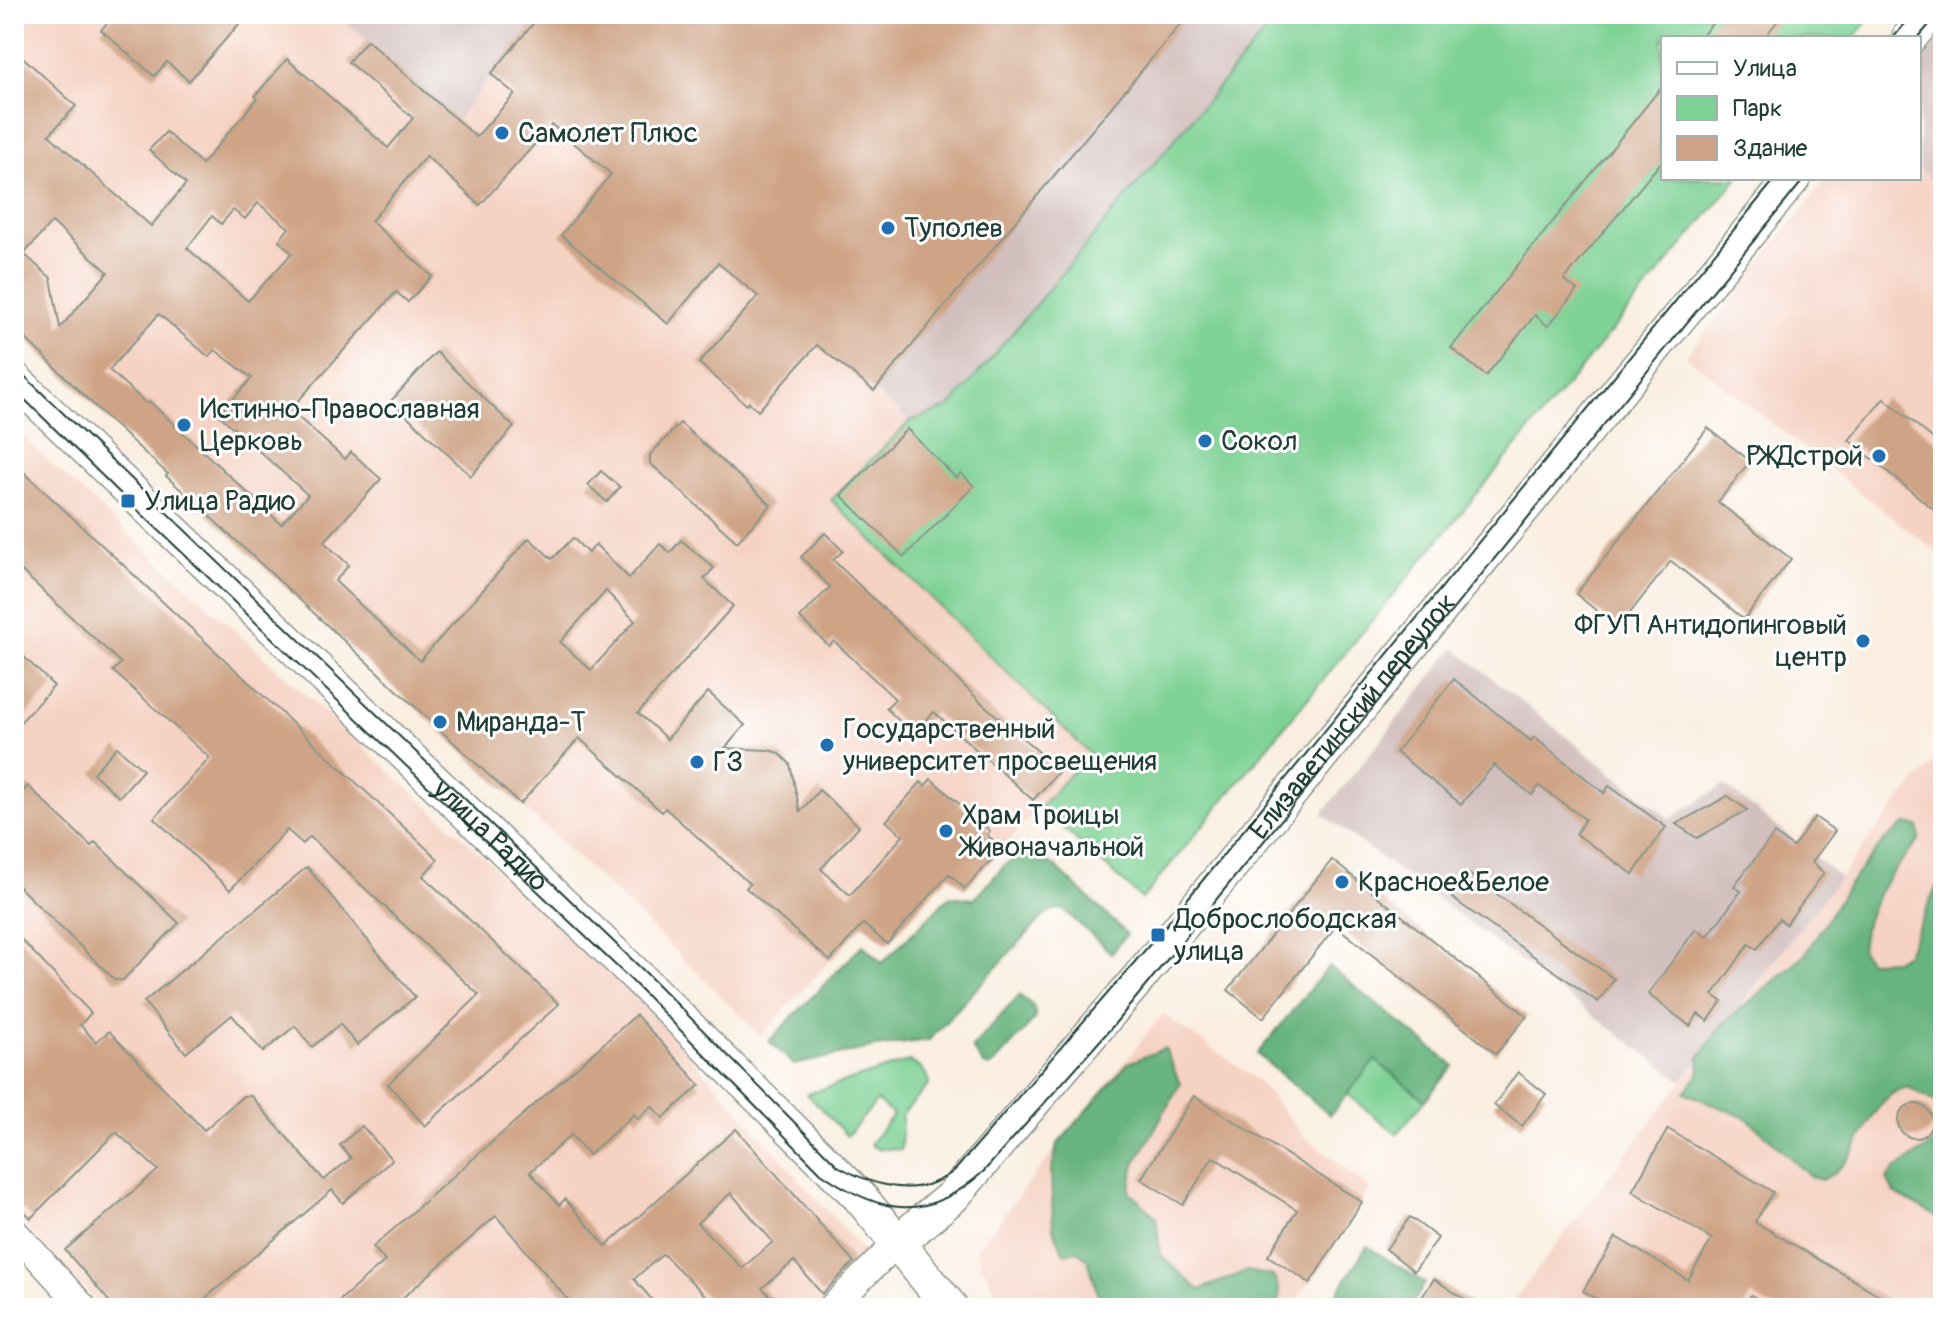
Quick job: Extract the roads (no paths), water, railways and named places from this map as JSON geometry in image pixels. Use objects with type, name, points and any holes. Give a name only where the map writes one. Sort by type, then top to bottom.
[{"type":"street","points":[[1911,36],[1929,14]]},
{"type":"street","name":"Елизаветинский переулок","points":[[898,1242],[953,1196],[1138,979],[1791,180]]},
{"type":"street","name":"улица Радио","points":[[14,379],[637,976],[859,1196],[951,1308]]},
{"type":"street","points":[[14,1231],[84,1308]]},
{"type":"street","points":[[831,1308],[898,1242]]},
{"type":"tram line","points":[[1895,36],[1913,14]]},
{"type":"tram line","points":[[1920,36],[1938,14]]},
{"type":"tram line","points":[[14,366],[643,970],[838,1166],[867,1180],[913,1187],[928,1185],[956,1169],[1158,935],[1774,180]]},
{"type":"tram line","points":[[14,389],[631,980],[821,1173],[864,1198],[884,1205],[923,1206],[963,1188],[984,1171],[1113,1026],[1803,180]]},
{"type":"place","name":"Самолет Плюс","points":[[502,133]]},
{"type":"place","name":"Туполев","points":[[888,228]]},
{"type":"place","name":"Истинно-Православная Церковь","points":[[184,425]]},
{"type":"place","name":"Сокол","points":[[1205,441]]},
{"type":"place","name":"РЖДстрой","points":[[1879,456]]},
{"type":"place","name":"Улица Радио","points":[[128,501]]},
{"type":"place","name":"ФГУП Антидопинговый центр","points":[[1863,641]]},
{"type":"place","name":"Миранда-Т","points":[[440,722]]},
{"type":"place","name":"Государственный университет просвещения","points":[[827,745]]},
{"type":"place","name":"ГЗ","points":[[697,762]]},
{"type":"place","name":"Храм Троицы Живоначальной","points":[[946,831]]},
{"type":"place","name":"Красное&Белое","points":[[1342,882]]},
{"type":"place","name":"Доброслободская улица","points":[[1158,935]]}]
